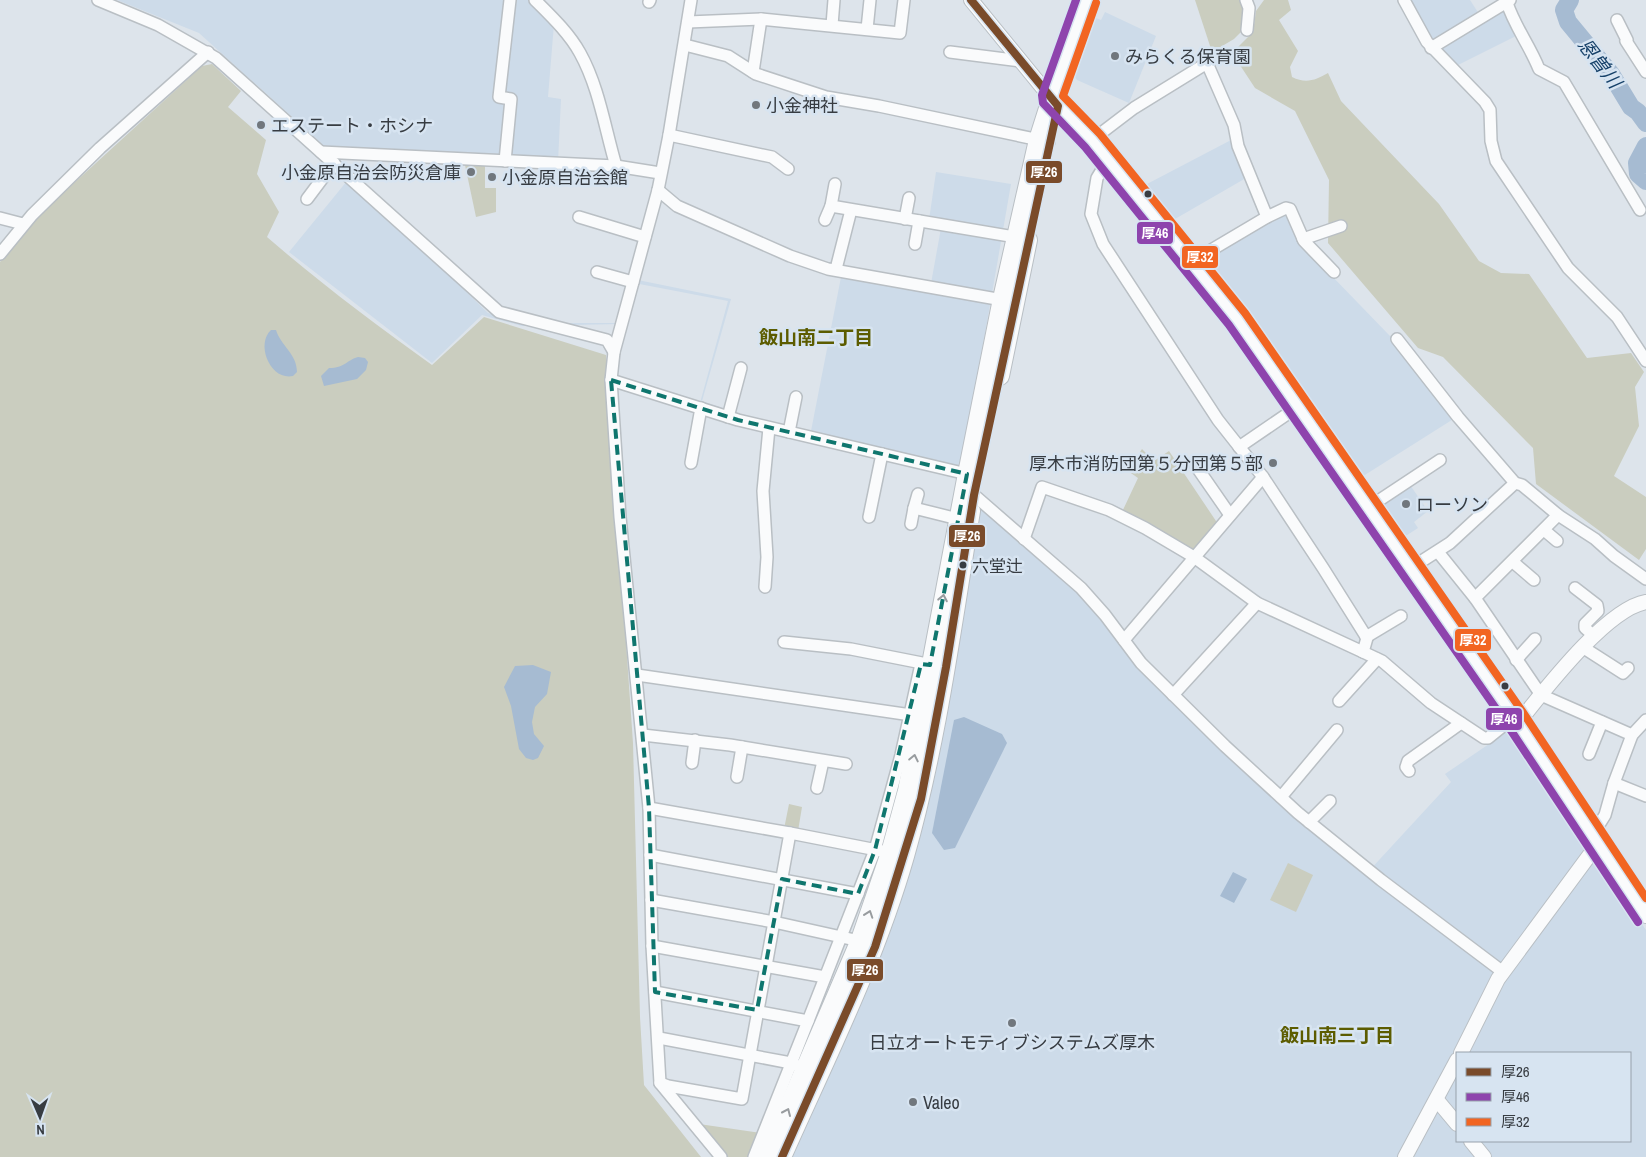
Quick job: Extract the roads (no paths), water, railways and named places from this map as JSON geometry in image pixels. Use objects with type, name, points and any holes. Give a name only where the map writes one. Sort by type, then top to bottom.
[{"type":"main road","points":[[890,853],[921,799],[933,665],[966,474],[1044,141],[1054,102],[1087,0]]},
{"type":"main road","points":[[1054,102],[1080,34],[1096,0]]},
{"type":"main road","points":[[767,1157],[805,1069],[868,943],[907,791],[916,715],[933,665],[974,495],[1008,301]]},
{"type":"main road","points":[[782,1157],[805,1069]]},
{"type":"street","points":[[98,0],[158,25],[208,52],[499,312],[607,340],[614,352]]},
{"type":"street","points":[[506,162],[511,99],[499,98],[510,0]]},
{"type":"street","points":[[535,0],[561,26],[579,51],[594,90],[616,166]]},
{"type":"street","points":[[832,25],[834,0]]},
{"type":"street","points":[[867,29],[870,0]]},
{"type":"street","points":[[688,22],[761,19],[900,33],[904,0]]},
{"type":"street","points":[[971,0],[1054,102],[1092,140],[1237,319],[1369,506],[1516,720],[1594,841],[1646,916]]},
{"type":"street","points":[[1246,0],[1249,8],[1247,30]]},
{"type":"street","points":[[1404,0],[1417,27],[1431,48],[1486,102],[1490,110],[1491,141],[1496,160],[1549,249],[1617,317],[1646,360]]},
{"type":"street","points":[[687,1],[688,22],[670,135],[660,173],[658,190],[614,352],[611,380],[620,518],[649,808],[652,946],[659,1038],[660,1083],[721,1157]]},
{"type":"street","points":[[1431,48],[1508,1],[1516,27],[1530,47],[1539,69],[1564,82],[1644,211]]},
{"type":"street","points":[[753,72],[761,19]]},
{"type":"street","points":[[1617,20],[1628,40],[1626,41],[1643,71]]},
{"type":"street","points":[[685,44],[728,56],[753,72],[793,88],[826,97],[879,106],[1044,141]]},
{"type":"street","points":[[0,254],[23,224],[126,123],[208,52]]},
{"type":"street","points":[[950,52],[1021,61]]},
{"type":"street","points":[[1092,140],[1134,108],[1207,63],[1234,125],[1238,146],[1267,217]]},
{"type":"street","points":[[670,135],[772,157],[789,168]]},
{"type":"street","points":[[321,152],[616,166],[660,173]]},
{"type":"street","points":[[1108,160],[1097,178],[1091,214],[1103,244],[1218,420],[1262,477],[1366,637],[1364,652]]},
{"type":"street","points":[[307,199],[334,164]]},
{"type":"street","points":[[825,220],[835,184]]},
{"type":"street","points":[[658,190],[678,206],[790,256],[828,269],[1008,301]]},
{"type":"street","points":[[905,219],[909,198]]},
{"type":"street","points":[[830,206],[1022,238]]},
{"type":"street","points":[[1191,262],[1267,217],[1286,208],[1290,209],[1303,239],[1334,272]]},
{"type":"street","points":[[836,269],[851,210]]},
{"type":"street","points":[[0,218],[23,224]]},
{"type":"street","points":[[579,218],[591,225],[645,237]]},
{"type":"street","points":[[915,244],[919,221]]},
{"type":"street","points":[[1303,239],[1341,226]]},
{"type":"street","points":[[597,272],[633,282]]},
{"type":"street","points":[[1397,339],[1458,417],[1515,482],[1522,485],[1558,515],[1595,539],[1614,556],[1646,579]]},
{"type":"street","points":[[728,417],[742,375]]},
{"type":"street","points":[[611,380],[769,428],[966,474],[974,495],[1081,588],[1141,663],[1172,695],[1281,797],[1381,880],[1503,972]]},
{"type":"street","points":[[789,432],[796,396]]},
{"type":"street","points":[[1239,447],[1299,406]]},
{"type":"street","points":[[693,462],[701,408]]},
{"type":"street","points":[[768,580],[763,490],[769,428]]},
{"type":"street","points":[[869,517],[882,454]]},
{"type":"street","points":[[1369,506],[1440,460]]},
{"type":"street","points":[[1197,473],[1230,515]]},
{"type":"street","points":[[1124,640],[1262,477]]},
{"type":"street","points":[[1411,568],[1438,552],[1515,482]]},
{"type":"street","points":[[1024,539],[1042,487],[1110,510],[1194,557],[1257,603],[1377,658],[1431,703],[1484,738],[1488,738],[1516,720],[1594,636],[1623,612],[1646,602]]},
{"type":"street","points":[[910,524],[918,494]]},
{"type":"street","points":[[914,508],[958,519]]},
{"type":"street","points":[[1475,598],[1558,515]]},
{"type":"street","points":[[1544,530],[1557,542]]},
{"type":"street","points":[[1438,552],[1501,631],[1516,660],[1541,695],[1632,735]]},
{"type":"street","points":[[1513,562],[1534,580]]},
{"type":"street","points":[[1577,593],[1597,605],[1598,610],[1585,624],[1585,628],[1594,636]]},
{"type":"street","points":[[1172,695],[1257,603]]},
{"type":"street","points":[[1366,637],[1400,616]]},
{"type":"street","points":[[1516,660],[1535,639]]},
{"type":"street","points":[[791,646],[851,649],[933,665]]},
{"type":"street","points":[[1584,648],[1623,673],[1628,668]]},
{"type":"street","points":[[1339,701],[1377,658]]},
{"type":"street","points":[[637,675],[916,715]]},
{"type":"street","points":[[1461,1052],[1503,972],[1594,841],[1605,815],[1614,783],[1632,735],[1646,720]]},
{"type":"street","points":[[1590,747],[1602,722]]},
{"type":"street","points":[[1409,771],[1406,767],[1408,761],[1461,723]]},
{"type":"street","points":[[1281,797],[1317,760],[1337,730]]},
{"type":"street","points":[[643,736],[695,740],[846,764]]},
{"type":"street","points":[[692,763],[695,740]]},
{"type":"street","points":[[737,778],[742,747]]},
{"type":"street","points":[[817,788],[823,761]]},
{"type":"street","points":[[1614,783],[1646,796]]},
{"type":"street","points":[[1309,822],[1330,801]]},
{"type":"street","points":[[649,808],[890,853],[858,894],[808,1020],[805,1069],[754,1157]]},
{"type":"street","points":[[660,1083],[742,1105],[749,1054],[790,833]]},
{"type":"street","points":[[650,855],[858,894]]},
{"type":"street","points":[[651,900],[774,922],[868,943]]},
{"type":"street","points":[[652,946],[825,977]]},
{"type":"street","points":[[655,992],[808,1020]]},
{"type":"street","points":[[659,1038],[749,1054],[805,1069]]},
{"type":"street","points":[[1406,1157],[1456,1062]]},
{"type":"street","points":[[1437,1100],[1456,1123]]},
{"type":"street","points":[[1471,1142],[1484,1157]]},
{"type":"waterway","name":"恩曽川","points":[[1570,0],[1564,10],[1568,22],[1611,74],[1631,107],[1638,112],[1646,123]]},
{"type":"waterway","name":"恩曽川","points":[[1646,146],[1637,163],[1638,174],[1646,181]]},
{"type":"place","name":"みらくる保育園","points":[[1115,56]]},
{"type":"place","name":"小金神社","points":[[756,105]]},
{"type":"place","name":"エステート・ホシナ","points":[[261,125]]},
{"type":"place","name":"小金原自治会防災倉庫","points":[[471,172]]},
{"type":"place","name":"小金原自治会館","points":[[492,177]]},
{"type":"place","name":"厚木市消防団第５分団第５部","points":[[1273,463]]},
{"type":"place","name":"ローソン","points":[[1406,504]]},
{"type":"place","name":"六堂辻","points":[[963,565]]},
{"type":"place","name":"日立オートモティブシステムズ厚木","points":[[1012,1023]]},
{"type":"place","name":"Valeo","points":[[913,1102]]},
{"type":"district","name":"飯山南二丁目","points":[[816,337]]},
{"type":"district","name":"飯山南三丁目","points":[[1337,1035]]}]
